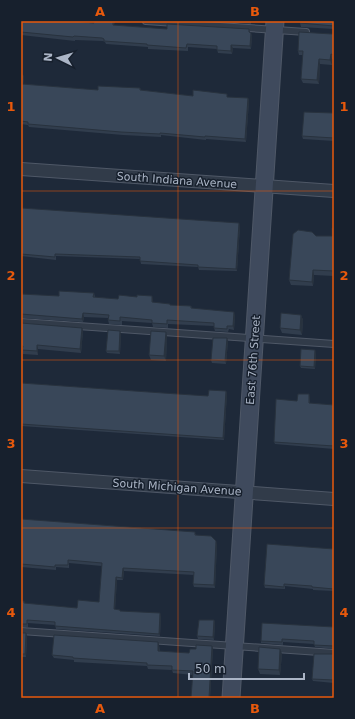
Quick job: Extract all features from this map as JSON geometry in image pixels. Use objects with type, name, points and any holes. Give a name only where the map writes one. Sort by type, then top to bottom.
[{"type":"street","name":"East 76th Street","points":[[231,698],[275,26]]},
{"type":"street","name":"South Indiana Avenue","points":[[21,169],[334,191]]},
{"type":"street","name":"South Michigan Avenue","points":[[21,476],[334,498]]},
{"type":"lane","points":[[146,21],[275,26],[311,33]]},
{"type":"lane","points":[[21,322],[334,344]]},
{"type":"lane","points":[[21,632],[334,653]]},
{"type":"building","points":[[21,21],[72,21],[94,23],[94,21],[113,21],[113,25],[167,29],[167,24],[249,29],[249,32],[251,33],[250,46],[231,45],[231,51],[217,50],[217,46],[187,44],[186,48],[104,41],[102,38],[21,32]]},
{"type":"building","points":[[300,21],[334,21],[334,26],[300,23]]},
{"type":"building","points":[[299,32],[334,33],[334,55],[331,54],[330,60],[319,59],[317,80],[301,79],[303,51],[298,51]]},
{"type":"building","points":[[21,75],[23,75],[22,84],[98,90],[98,86],[140,88],[140,90],[193,96],[193,90],[227,94],[227,97],[248,98],[245,139],[121,132],[28,124],[28,122],[21,121]]},
{"type":"building","points":[[334,98],[334,138],[302,136],[304,112],[333,113]]},
{"type":"building","points":[[21,208],[239,223],[236,269],[140,261],[140,257],[55,254],[55,257],[21,254]]},
{"type":"building","points":[[332,228],[334,228],[334,271],[313,270],[312,282],[289,280],[293,234],[298,230],[312,232],[316,236],[332,236]]},
{"type":"building","points":[[59,291],[94,293],[93,297],[118,299],[119,295],[137,297],[137,295],[152,296],[152,302],[191,306],[191,308],[234,312],[233,326],[227,326],[227,329],[214,328],[214,323],[167,320],[167,324],[152,323],[152,320],[120,317],[120,321],[108,320],[109,315],[83,313],[82,319],[21,314],[21,294],[59,296]]},
{"type":"building","points":[[281,313],[301,315],[300,330],[280,328]]},
{"type":"building","points":[[21,323],[82,328],[80,349],[37,345],[37,351],[22,350]]},
{"type":"building","points":[[108,330],[120,331],[119,351],[106,351]]},
{"type":"building","points":[[151,331],[166,332],[164,356],[149,355]]},
{"type":"building","points":[[213,338],[227,338],[225,361],[211,360]]},
{"type":"building","points":[[301,349],[315,350],[314,367],[300,366]]},
{"type":"building","points":[[21,383],[208,396],[209,390],[226,391],[223,438],[21,424]]},
{"type":"building","points":[[298,394],[309,394],[309,403],[334,405],[334,446],[274,442],[276,399],[297,401]]},
{"type":"building","points":[[21,519],[195,532],[195,535],[211,536],[216,541],[214,585],[193,584],[194,572],[123,568],[122,578],[116,577],[114,609],[120,611],[160,613],[159,634],[55,626],[55,622],[27,620],[27,624],[21,624],[21,601],[24,601],[24,603],[77,608],[78,600],[99,602],[102,563],[68,560],[68,565],[55,565],[55,567],[21,564]]},
{"type":"building","points":[[267,544],[334,549],[334,589],[284,584],[284,587],[264,585]]},
{"type":"building","points":[[199,620],[214,620],[213,637],[197,636]]},
{"type":"building","points":[[262,623],[334,627],[334,646],[314,645],[314,641],[282,639],[282,642],[261,641]]},
{"type":"building","points":[[21,633],[26,633],[25,654],[21,654]]},
{"type":"building","points":[[54,635],[158,642],[158,651],[189,653],[190,649],[196,649],[196,645],[212,646],[209,698],[191,698],[193,671],[172,670],[172,666],[147,665],[147,663],[73,658],[52,655]]},
{"type":"building","points":[[259,647],[280,649],[279,670],[258,669]]},
{"type":"building","points":[[314,654],[334,654],[334,680],[312,679]]}]
